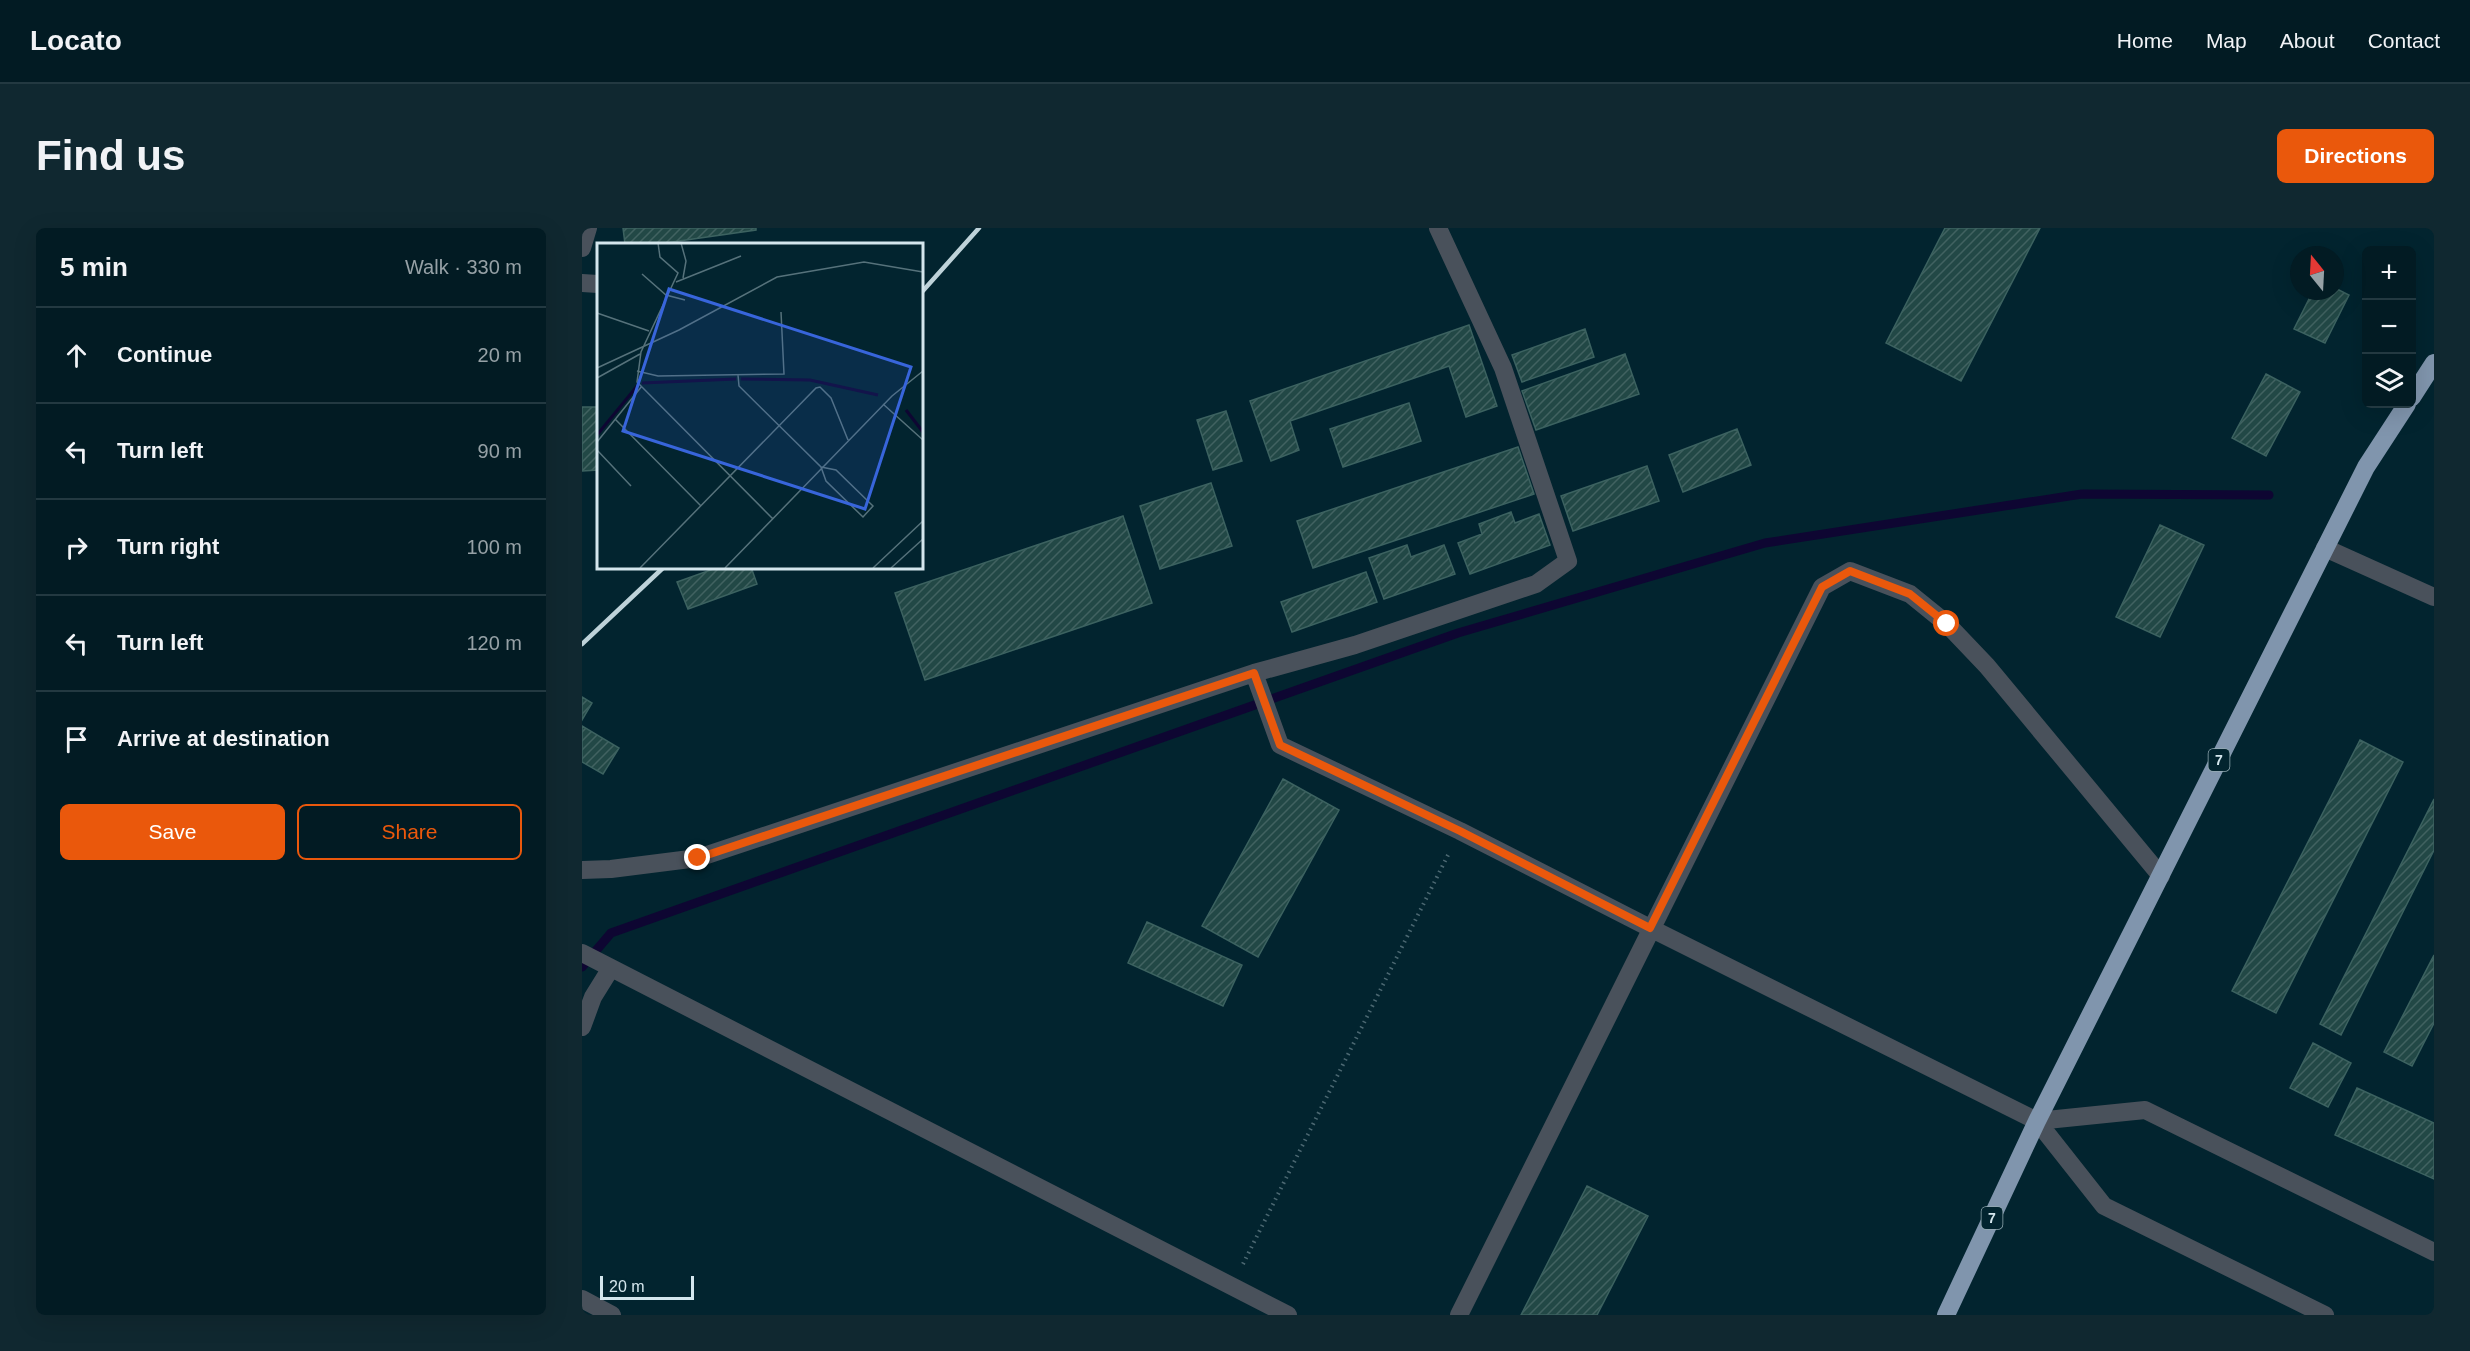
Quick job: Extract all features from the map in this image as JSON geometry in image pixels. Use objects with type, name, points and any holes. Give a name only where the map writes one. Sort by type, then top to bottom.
[{"type":"highway","points":[[2416,391],[2434,363]]},
{"type":"highway","name":"7","points":[[1946,1315],[2037,1121],[2325,548],[2366,467],[2404,408]]},
{"type":"street","points":[[582,248],[588,228]]},
{"type":"street","points":[[582,870],[611,869],[698,858],[1254,673],[1355,645],[1536,584],[1568,561],[1503,368],[1438,228]]},
{"type":"street","points":[[582,283],[597,284]]},
{"type":"street","points":[[2325,548],[2434,597]]},
{"type":"street","points":[[1459,1315],[1822,587],[1850,571],[1910,594],[1947,624],[1987,666],[2161,876]]},
{"type":"street","points":[[1254,673],[1280,745],[1460,831],[2037,1121],[2104,1206],[2325,1315]]},
{"type":"street","points":[[582,953],[1288,1315]]},
{"type":"street","points":[[582,1027],[607,965]]},
{"type":"street","points":[[2037,1121],[2145,1110],[2434,1252]]},
{"type":"street","points":[[582,1299],[612,1315]]},
{"type":"path","points":[[1232,1286],[1460,831]]},
{"type":"building","points":[[623,228],[756,228],[756,230],[665,243],[625,243]]},
{"type":"building","points":[[1945,228],[2040,228],[1961,381],[1886,343]]},
{"type":"building","points":[[2344,292],[2349,295],[2325,343],[2294,329],[2308,300],[2344,300]]},
{"type":"building","points":[[1469,325],[1497,406],[1466,417],[1449,366],[1290,421],[1299,450],[1271,461],[1250,401]]},
{"type":"building","points":[[1585,329],[1594,357],[1522,382],[1512,355]]},
{"type":"building","points":[[1625,354],[1639,394],[1536,430],[1522,391]]},
{"type":"building","points":[[2266,374],[2300,392],[2266,456],[2232,438]]},
{"type":"building","points":[[1409,403],[1421,441],[1343,467],[1330,429]]},
{"type":"building","points":[[582,407],[597,407],[597,470],[582,471]]},
{"type":"building","points":[[1226,411],[1242,461],[1213,470],[1197,420]]},
{"type":"building","points":[[1737,429],[1751,465],[1683,492],[1669,455]]},
{"type":"building","points":[[1518,447],[1534,494],[1313,568],[1297,521]]},
{"type":"building","points":[[1647,466],[1659,501],[1573,531],[1561,496]]},
{"type":"building","points":[[1211,483],[1232,546],[1160,569],[1140,506]]},
{"type":"building","points":[[1511,512],[1515,523],[1539,514],[1550,545],[1470,574],[1458,543],[1482,534],[1479,524]]},
{"type":"building","points":[[1123,516],[1152,603],[925,680],[895,593]]},
{"type":"building","points":[[2160,525],[2204,545],[2160,637],[2116,617]]},
{"type":"building","points":[[1407,545],[1411,557],[1444,545],[1455,574],[1384,599],[1369,558]]},
{"type":"building","points":[[716,568],[751,568],[757,584],[688,609],[677,582]]},
{"type":"building","points":[[1366,572],[1377,602],[1292,632],[1281,602]]},
{"type":"building","points":[[582,697],[592,703],[582,720]]},
{"type":"building","points":[[582,726],[619,748],[603,774],[582,762]]},
{"type":"building","points":[[2360,740],[2403,762],[2276,1013],[2232,991]]},
{"type":"building","points":[[1283,779],[1339,810],[1258,957],[1202,926]]},
{"type":"building","points":[[2434,799],[2434,850],[2341,1035],[2320,1024]]},
{"type":"building","points":[[1147,922],[1242,965],[1223,1006],[1128,963]]},
{"type":"building","points":[[2434,955],[2434,1023],[2412,1066],[2384,1052]]},
{"type":"building","points":[[2313,1043],[2351,1063],[2328,1107],[2290,1088]]},
{"type":"building","points":[[2357,1088],[2434,1123],[2434,1179],[2335,1135]]},
{"type":"building","points":[[1587,1186],[1648,1216],[1597,1315],[1521,1315]]},
{"type":"waterway","points":[[582,967],[611,933],[1458,633],[1765,543],[2082,494],[2269,495]]},
{"type":"railway","points":[[922,292],[979,228]]},
{"type":"railway","points":[[582,644],[663,568]]},
{"type":"route","points":[[698,858],[1254,673],[1280,745],[1460,831],[1650,928],[1822,587],[1850,571],[1910,594],[1947,624]]}]
